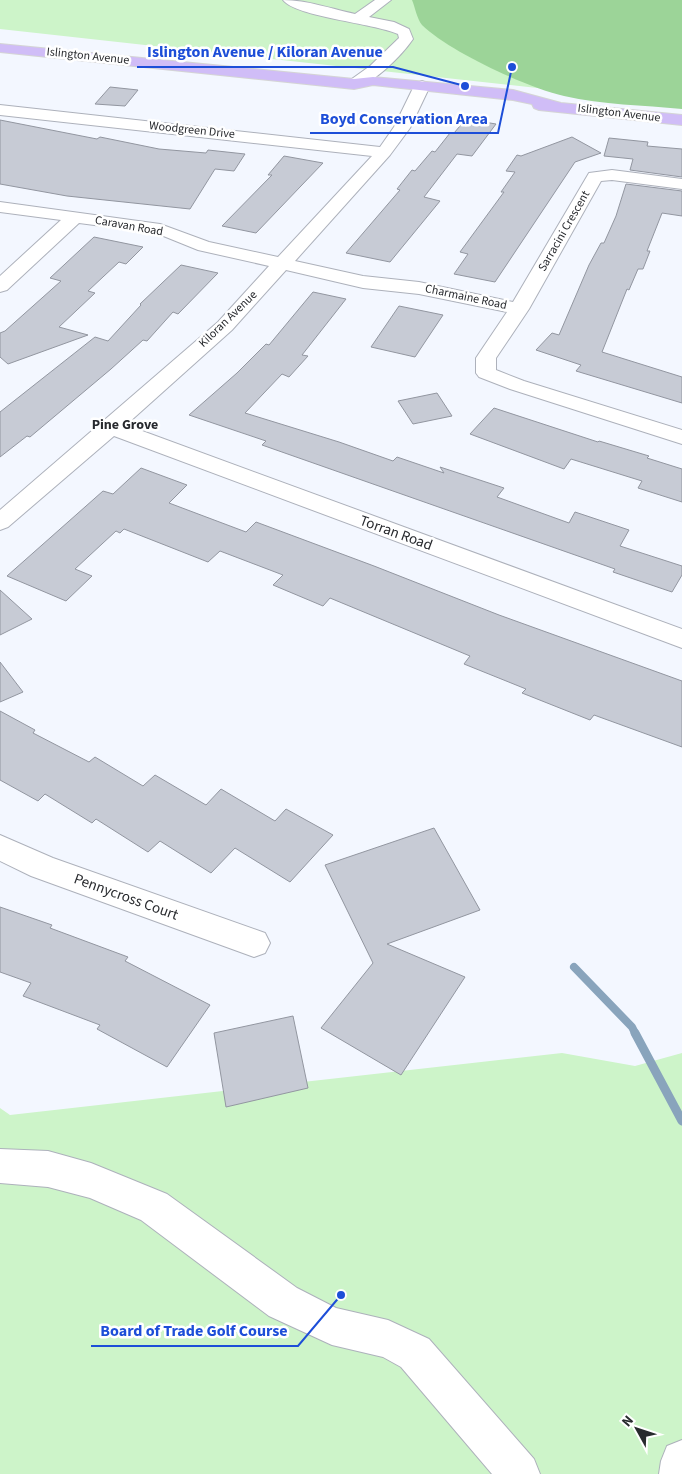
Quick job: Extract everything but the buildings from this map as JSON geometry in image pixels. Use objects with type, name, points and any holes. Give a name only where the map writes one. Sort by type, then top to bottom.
[{"type":"main road","name":"Islington Avenue","points":[[0,48],[354,84],[367,90],[420,90],[510,104],[556,106],[682,120]]},
{"type":"street","points":[[290,0],[314,4],[357,19],[398,28],[404,32],[406,38],[370,75],[354,84]]},
{"type":"street","points":[[357,19],[384,0]]},
{"type":"street","name":"Kiloran Avenue","points":[[0,522],[224,326],[284,263],[384,152],[402,128],[420,90]]},
{"type":"street","name":"Woodgreen Drive","points":[[0,110],[384,152]]},
{"type":"street","name":"Sarracini Crescent","points":[[519,309],[595,177],[612,175],[682,184]]},
{"type":"street","name":"Caravan Road","points":[[0,206],[160,229],[204,246],[284,263]]},
{"type":"street","points":[[0,286],[76,217]]},
{"type":"street","name":"Charmaine Road","points":[[284,263],[363,282],[419,288],[519,309],[486,358],[486,373],[516,385],[682,437]]},
{"type":"street","name":"Torran Road","points":[[110,427],[682,639]]},
{"type":"street","name":"Pennycross Court","points":[[0,847],[42,867],[254,944]]},
{"type":"street","points":[[0,1166],[48,1169],[92,1181],[154,1207],[283,1302],[332,1326],[388,1339],[415,1353],[519,1474]]},
{"type":"street","points":[[680,1474],[682,1462]]},
{"type":"green space","points":[[0,0],[682,0],[682,104],[0,29]]},
{"type":"green space","points":[[412,0],[682,0],[682,109],[579,99],[548,91],[510,77],[469,57],[422,25]]},
{"type":"green space","points":[[562,1053],[635,1066],[682,1053],[682,1474],[0,1474],[0,1108],[10,1115]]},
{"type":"waterway","points":[[574,967],[632,1027],[635,1033]]},
{"type":"waterway","points":[[635,1033],[682,1121]]},
{"type":"place","name":"Boyd Conservation Area","points":[[512,67]]},
{"type":"place","name":"Islington Avenue / Kiloran Avenue","points":[[465,86]]},
{"type":"place","name":"Board of Trade Golf Course","points":[[341,1295]]},
{"type":"district","name":"Pine Grove","points":[[125,425]]}]
